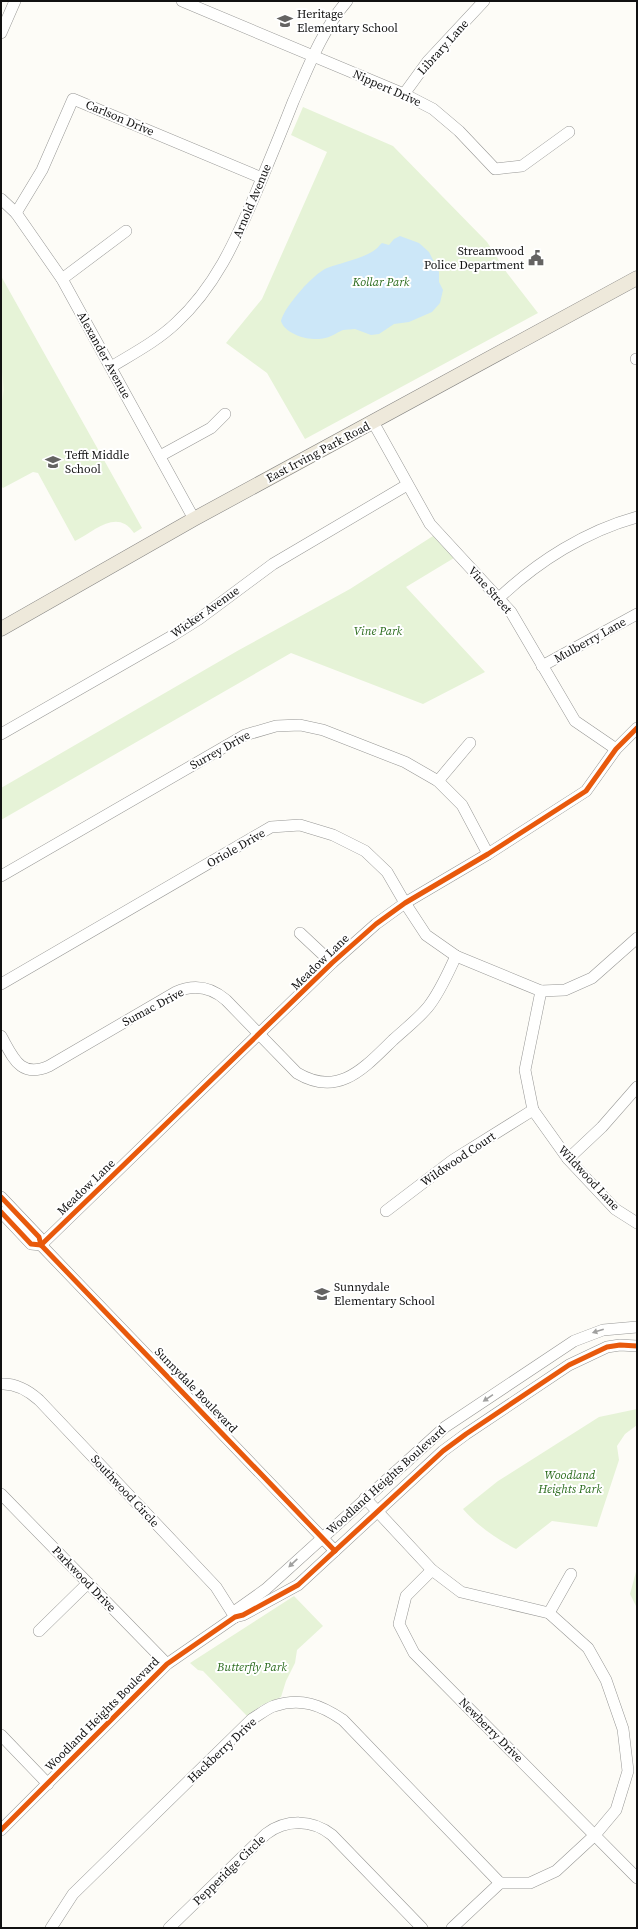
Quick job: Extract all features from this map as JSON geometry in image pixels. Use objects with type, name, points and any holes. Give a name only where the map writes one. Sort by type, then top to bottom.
[{"type":"main road","name":"East Irving Park Road","points":[[1,629],[194,519],[637,278]]},
{"type":"street","points":[[1,33],[15,1]]},
{"type":"street","name":"Nippert Drive","points":[[182,1],[404,94],[433,108],[459,131],[495,169],[522,166],[569,132]]},
{"type":"street","name":"Arnold Avenue","points":[[111,367],[164,333],[190,309],[208,287],[235,241],[313,56],[340,9],[347,1]]},
{"type":"street","name":"Library Lane","points":[[404,94],[428,60],[484,1]]},
{"type":"street","name":"Carlson Drive","points":[[16,213],[42,170],[73,99],[262,178]]},
{"type":"street","name":"Alexander Avenue","points":[[1,199],[16,213],[62,279],[194,519]]},
{"type":"street","points":[[62,279],[126,231]]},
{"type":"street","points":[[160,456],[211,428],[225,414]]},
{"type":"street","name":"Vine Street","points":[[373,422],[407,485],[434,529],[499,598],[521,626],[542,666],[575,721],[616,749]]},
{"type":"street","name":"Wicker Avenue","points":[[1,734],[183,629],[273,564],[407,485]]},
{"type":"street","points":[[499,598],[554,554],[611,524],[637,517]]},
{"type":"street","name":"Mulberry Lane","points":[[542,666],[637,614]]},
{"type":"street","name":"Surrey Drive","points":[[1,876],[241,737],[264,728],[295,725],[323,730],[405,762],[438,781],[462,805],[488,854]]},
{"type":"street","name":"Meadow Lane","points":[[41,1245],[332,964],[376,924],[405,903],[488,854],[586,791],[616,749],[637,728]]},
{"type":"street","points":[[438,781],[470,743]]},
{"type":"street","name":"Oriole Drive","points":[[1,984],[271,827],[300,825],[333,835],[365,851],[388,872],[405,903],[426,935],[456,956],[541,991],[565,990],[592,978],[637,938]]},
{"type":"street","points":[[300,933],[332,964]]},
{"type":"street","name":"Sumac Drive","points":[[1,1036],[17,1064],[27,1070],[38,1071],[176,992],[188,988],[208,989],[221,996],[289,1066],[310,1080],[324,1083],[342,1081],[367,1066],[428,1007],[456,956]]},
{"type":"street","name":"Wildwood Lane","points":[[541,991],[525,1070],[533,1110],[568,1159],[615,1208],[637,1223]]},
{"type":"street","points":[[568,1159],[602,1128],[637,1087]]},
{"type":"street","name":"Wildwood Court","points":[[386,1211],[453,1160],[533,1110]]},
{"type":"street","name":"Sunnydale Boulevard","points":[[1,1197],[39,1237],[41,1245],[335,1551]]},
{"type":"street","name":"Sunnydale Boulevard","points":[[1,1212],[31,1244],[41,1245]]},
{"type":"street","name":"Woodland Heights Boulevard","points":[[235,1617],[238,1609],[266,1589],[444,1427],[565,1345],[603,1330],[637,1327]]},
{"type":"street","name":"Woodland Heights Boulevard","points":[[1,1830],[167,1664],[235,1617],[243,1615],[298,1585],[458,1440],[569,1365],[607,1347],[620,1345],[637,1346]]},
{"type":"street","name":"Southwood Circle","points":[[1,1384],[11,1384],[21,1388],[39,1400],[216,1587],[235,1617]]},
{"type":"street","name":"Parkwood Drive","points":[[1,1494],[167,1664]]},
{"type":"street","points":[[365,1498],[432,1570],[461,1592],[549,1613],[588,1648],[606,1680],[624,1729],[628,1771],[616,1810],[594,1835],[556,1872],[530,1883],[500,1883],[452,1928]]},
{"type":"street","name":"Newberry Drive","points":[[432,1570],[406,1596],[399,1624],[414,1653],[637,1878]]},
{"type":"street","points":[[549,1613],[570,1574]]},
{"type":"street","points":[[39,1631],[88,1584]]},
{"type":"street","name":"Hackberry Drive","points":[[52,1928],[73,1894],[252,1719],[273,1706],[301,1702],[325,1708],[343,1720],[500,1883]]},
{"type":"street","points":[[1,1735],[48,1784]]},
{"type":"street","name":"Pepperidge Circle","points":[[169,1928],[266,1834],[285,1824],[299,1823],[321,1828],[332,1835],[422,1928]]},
{"type":"green space","name":"Kollar Park","points":[[303,107],[393,146],[487,242],[507,273],[538,313],[305,439],[267,373],[226,343],[262,299],[327,152],[291,135]]},
{"type":"green space","name":"Tefft Middle School","points":[[1,276],[142,528],[134,533],[120,522],[113,522],[98,527],[75,541],[38,473],[33,472],[3,488],[1,486]]},
{"type":"green space","points":[[1,362],[4,390],[1,406]]},
{"type":"green space","name":"Vine Park","points":[[433,536],[454,558],[406,587],[485,672],[423,704],[291,653],[1,820],[1,788],[239,650],[350,589]]},
{"type":"green space","name":"Woodland Heights Park","points":[[637,1409],[637,1425],[625,1434],[617,1446],[619,1460],[597,1527],[552,1521],[516,1549],[488,1532],[463,1509],[498,1481],[599,1417]]},
{"type":"green space","points":[[637,1568],[637,1608],[630,1594]]},
{"type":"green space","name":"Butterfly Park","points":[[294,1596],[323,1626],[297,1650],[295,1663],[286,1681],[281,1697],[262,1705],[247,1716],[203,1671],[198,1670],[190,1663]]},
{"type":"water","points":[[400,236],[419,243],[429,252],[439,272],[439,282],[443,290],[440,303],[432,312],[409,322],[394,324],[379,334],[371,335],[355,329],[343,330],[332,336],[313,339],[293,334],[284,326],[281,321],[283,315],[293,299],[321,271],[366,255],[382,243],[389,245],[394,239]]},
{"type":"cycle path","points":[[41,1245],[332,963],[376,924],[405,903],[488,854],[586,791],[616,749],[637,728]]},
{"type":"cycle path","points":[[1,1197],[39,1237],[41,1245],[335,1551]]},
{"type":"cycle path","points":[[1,1212],[31,1244],[41,1245]]},
{"type":"cycle path","points":[[1,1830],[167,1664],[235,1617],[243,1615],[298,1585],[443,1451],[569,1365],[607,1347],[620,1345],[637,1346]]},
{"type":"place","name":"Heritage Elementary School","points":[[285,21]]},
{"type":"place","name":"Streamwood Police Department","points":[[536,258]]},
{"type":"place","name":"Tefft Middle School","points":[[53,462]]},
{"type":"place","name":"Sunnydale Elementary School","points":[[322,1294]]}]
